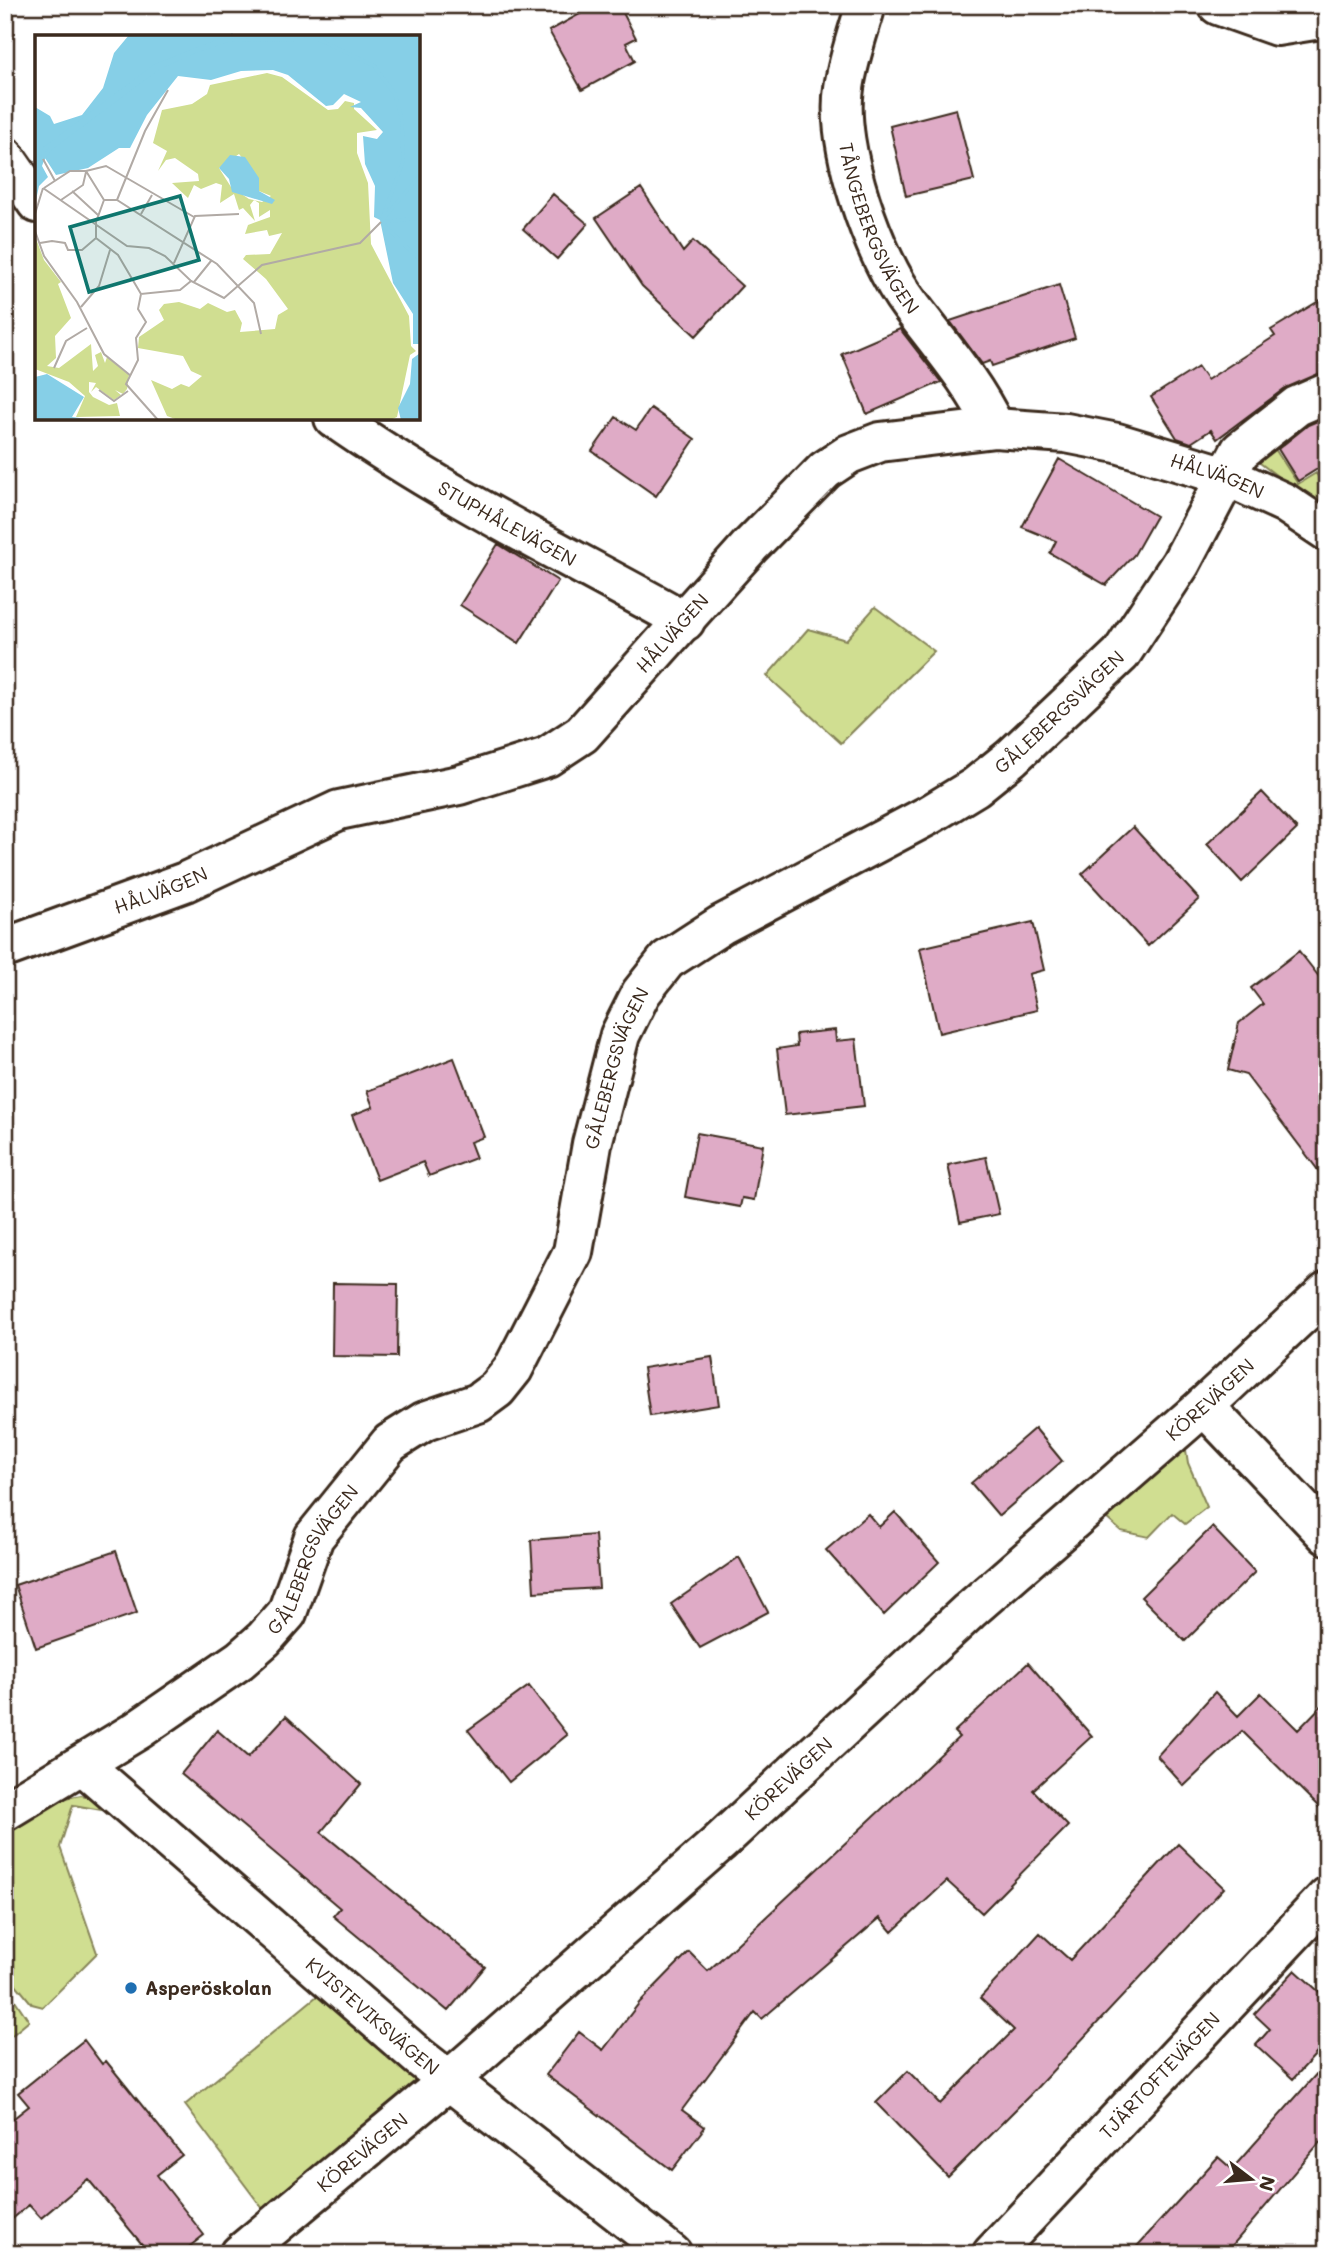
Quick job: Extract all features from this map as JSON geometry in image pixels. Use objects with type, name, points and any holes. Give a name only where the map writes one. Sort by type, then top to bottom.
[{"type":"street","name":"TÅNGEBERGSVÄGEN","points":[[866,5],[844,90],[844,121],[856,189],[869,227],[908,302],[979,396],[995,428]]},
{"type":"street","points":[[1218,5],[1277,26],[1327,18]]},
{"type":"street","points":[[5,157],[35,200]]},
{"type":"street","name":"GÅLEBERGSVÄGEN","points":[[5,1811],[84,1766],[240,1660],[264,1639],[287,1613],[314,1537],[390,1443],[425,1421],[478,1403],[497,1389],[513,1368],[573,1252],[592,1144],[620,1035],[641,993],[667,960],[721,925],[929,816],[975,787],[1011,758],[1121,654],[1181,562],[1240,451],[1297,406],[1327,393]]},
{"type":"street","name":"STUPHÅLEVÄGEN","points":[[337,420],[373,446],[491,516],[685,621]]},
{"type":"street","name":"HÅLVÄGEN","points":[[5,948],[185,882],[339,810],[459,785],[547,757],[582,734],[750,546],[825,470],[849,454],[880,442],[995,428],[1066,433],[1117,443],[1226,476],[1285,503],[1327,531]]},
{"type":"street","name":"KÖREVÄGEN","points":[[240,2254],[448,2081],[719,1843],[969,1611],[1204,1406],[1327,1291]]},
{"type":"street","points":[[1204,1406],[1327,1535]]},
{"type":"street","name":"KVISTEVIKSVÄGEN","points":[[84,1766],[448,2081],[672,2254]]},
{"type":"street","name":"TJÄRTOFTEVÄGEN","points":[[992,2254],[1327,1897]]},
{"type":"green space","points":[[1273,446],[1298,484],[1316,473],[1321,481],[1327,478],[1327,514],[1252,457]]},
{"type":"green space","points":[[875,607],[934,651],[841,743],[767,676],[808,629],[846,640]]},
{"type":"green space","points":[[1185,1444],[1188,1463],[1207,1507],[1185,1524],[1172,1513],[1149,1537],[1121,1531],[1105,1517]]},
{"type":"green space","points":[[81,1795],[91,1797],[113,1812],[73,1805],[60,1847],[97,1953],[43,2007],[32,2004],[15,1983],[7,1988],[29,2021],[5,2041],[5,1825],[56,1800]]},
{"type":"green space","points":[[317,1996],[328,1997],[413,2069],[416,2085],[266,2213],[185,2105]]},
{"type":"building","points":[[596,5],[619,5],[636,38],[626,43],[635,61],[582,90],[549,31]]},
{"type":"building","points":[[956,109],[974,180],[906,196],[890,126]]},
{"type":"building","points":[[641,188],[683,252],[693,241],[742,286],[696,336],[642,286],[596,218]]},
{"type":"building","points":[[553,194],[588,224],[557,259],[523,229]]},
{"type":"building","points":[[1059,285],[1075,338],[992,366],[990,361],[982,364],[950,321]]},
{"type":"building","points":[[1327,296],[1327,372],[1284,389],[1217,439],[1211,430],[1191,443],[1177,438],[1151,397],[1198,367],[1207,380],[1275,336],[1271,330]]},
{"type":"building","points":[[900,329],[941,382],[867,414],[842,354]]},
{"type":"building","points":[[651,408],[695,439],[656,496],[592,451],[616,417],[636,430]]},
{"type":"building","points":[[1327,417],[1327,463],[1298,481],[1278,449],[1308,425]]},
{"type":"building","points":[[1059,459],[1156,516],[1134,555],[1106,585],[1050,553],[1056,541],[1022,527]]},
{"type":"building","points":[[498,544],[558,581],[519,643],[460,605]]},
{"type":"building","points":[[1262,792],[1297,829],[1242,882],[1207,844]]},
{"type":"building","points":[[1133,827],[1199,899],[1148,946],[1082,874]]},
{"type":"building","points":[[1033,922],[1044,970],[1029,974],[1037,1010],[939,1033],[920,948]]},
{"type":"building","points":[[1299,951],[1327,987],[1327,1182],[1246,1075],[1228,1070],[1239,1023],[1263,1004],[1251,988]]},
{"type":"building","points":[[835,1030],[836,1041],[856,1039],[864,1106],[785,1115],[777,1049],[797,1046],[796,1034]]},
{"type":"building","points":[[454,1058],[484,1137],[470,1142],[476,1158],[429,1176],[423,1162],[377,1180],[352,1115],[373,1107],[367,1091]]},
{"type":"building","points":[[697,1133],[763,1145],[754,1200],[742,1198],[740,1207],[685,1197]]},
{"type":"building","points":[[986,1157],[999,1214],[960,1222],[948,1165]]},
{"type":"building","points":[[333,1283],[398,1284],[397,1357],[332,1356]]},
{"type":"building","points":[[712,1357],[719,1405],[650,1416],[643,1368]]},
{"type":"building","points":[[1035,1428],[1062,1461],[999,1516],[971,1483]]},
{"type":"building","points":[[895,1512],[939,1562],[884,1615],[826,1550],[868,1514],[879,1527]]},
{"type":"building","points":[[1212,1527],[1255,1572],[1185,1641],[1141,1597]]},
{"type":"building","points":[[595,1535],[599,1588],[534,1592],[531,1540]]},
{"type":"building","points":[[116,1551],[137,1613],[36,1648],[15,1585]]},
{"type":"building","points":[[739,1557],[768,1612],[700,1648],[671,1604]]},
{"type":"building","points":[[1028,1663],[1092,1736],[1033,1790],[1068,1826],[982,1913],[947,1881],[892,1932],[880,1918],[762,2019],[755,2012],[682,2110],[705,2127],[672,2170],[546,2075],[579,2032],[603,2050],[640,2002],[689,1952],[708,1971],[959,1737],[954,1732]]},
{"type":"building","points":[[529,1686],[567,1735],[509,1782],[468,1730]]},
{"type":"building","points":[[1215,1692],[1238,1716],[1261,1693],[1298,1730],[1327,1700],[1327,1815],[1242,1731],[1184,1786],[1157,1756]]},
{"type":"building","points":[[286,1716],[361,1784],[321,1832],[485,1967],[448,2011],[333,1916],[340,1908],[181,1774],[217,1730],[248,1757]]},
{"type":"building","points":[[1178,1844],[1224,1888],[1029,2096],[948,2177],[876,2103],[908,2071],[940,2104],[1014,2030],[980,1998],[1040,1933],[1070,1960]]},
{"type":"building","points":[[1295,1970],[1327,1999],[1327,2042],[1293,2079],[1256,2045],[1270,2029],[1254,2014]]},
{"type":"building","points":[[84,2040],[102,2064],[106,2061],[182,2155],[157,2175],[204,2235],[180,2254],[150,2254],[88,2179],[41,2218],[29,2205],[5,2225],[5,2125],[29,2106],[18,2093]]},
{"type":"building","points":[[1327,2062],[1327,2134],[1225,2254],[1130,2254],[1218,2157],[1232,2169]]},
{"type":"place","name":"Asperöskolan","points":[[131,1988]]}]
